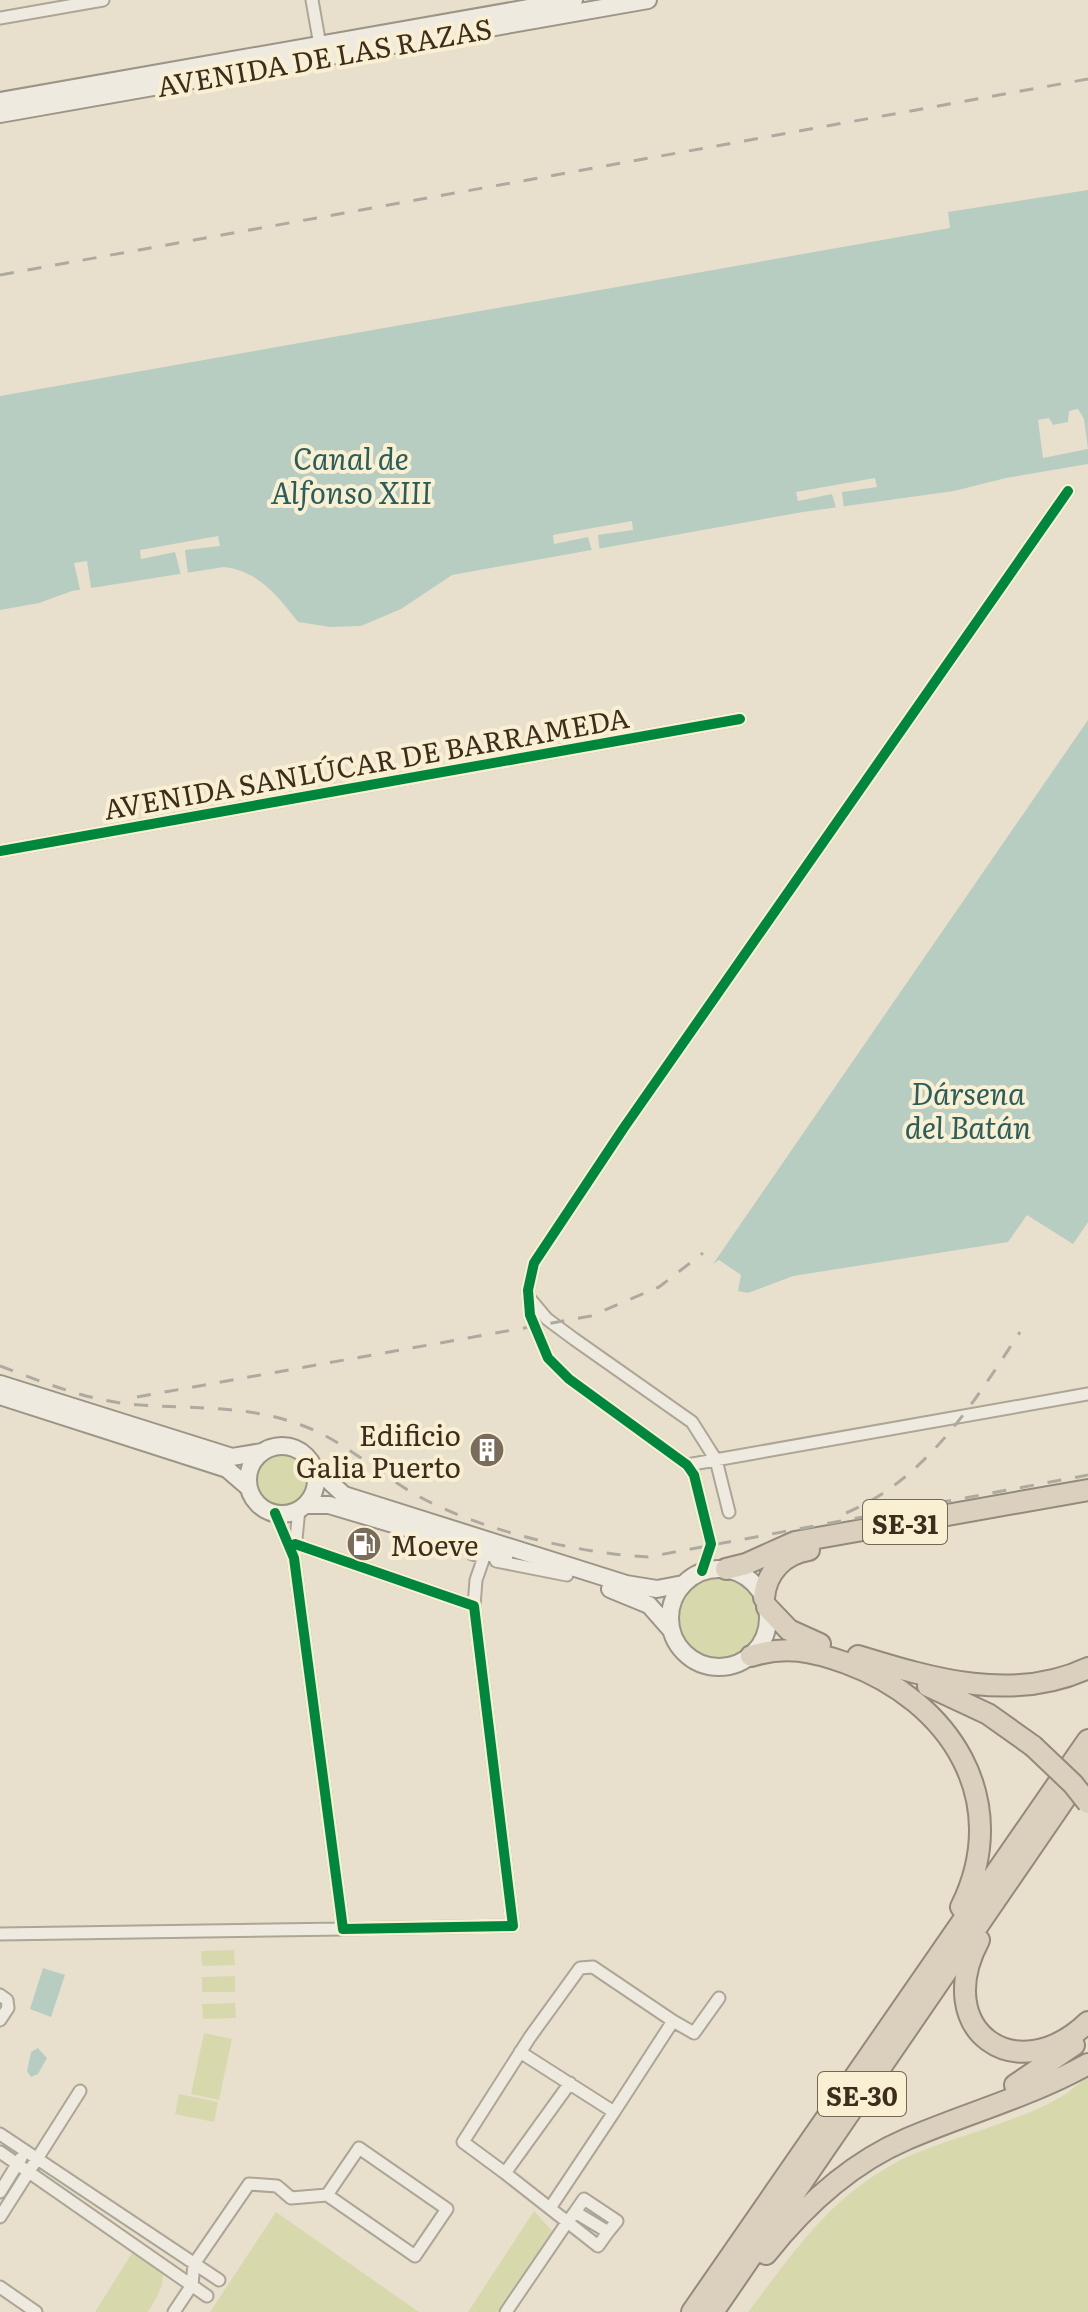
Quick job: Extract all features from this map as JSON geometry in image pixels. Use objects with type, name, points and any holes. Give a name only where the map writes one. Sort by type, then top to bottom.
[{"type":"highway","name":"SE-31","points":[[726,1569],[746,1564],[795,1542],[1088,1490]]},
{"type":"highway","name":"SE-31","points":[[766,1602],[769,1575],[779,1564],[801,1552],[1088,1502]]},
{"type":"highway","points":[[766,1602],[779,1623],[802,1638],[907,1677],[978,1708],[1033,1746],[1088,1803]]},
{"type":"highway","points":[[751,1656],[785,1648],[810,1651],[945,1680],[999,1686],[1034,1684],[1088,1668]]},
{"type":"highway","points":[[872,1666],[933,1715],[954,1741],[969,1773],[978,1804],[978,1851],[973,1879],[931,1963]]},
{"type":"highway","name":"SE-30","points":[[692,2312],[1088,1740]]},
{"type":"highway","name":"SE-30","points":[[713,2312],[1088,1765]]},
{"type":"highway","points":[[1012,1876],[973,1950],[964,1977],[964,2005],[973,2027],[989,2044],[1016,2052],[1029,2052],[1059,2045],[1088,2022]]},
{"type":"highway","points":[[905,2139],[917,2125],[1027,2080],[1056,2061],[1088,2031]]},
{"type":"highway","points":[[724,2312],[806,2208],[866,2161],[905,2139],[1024,2095],[1088,2064]]},
{"type":"main road","name":"AVENIDA DE LAS RAZAS","points":[[0,114],[321,50],[521,5],[574,0]]},
{"type":"main road","name":"AVENIDA DE LAS RAZAS","points":[[0,101],[648,0]]},
{"type":"main road","points":[[0,1384],[232,1457],[277,1446],[290,1446],[302,1452],[344,1495],[626,1584],[657,1589],[683,1584],[702,1571],[726,1569],[748,1577],[766,1602],[765,1637],[751,1656],[733,1665],[704,1665],[687,1655],[649,1605],[567,1575],[329,1505],[275,1513],[262,1507],[227,1469],[0,1396]]},
{"type":"main road","points":[[251,1492],[250,1468],[262,1452]]},
{"type":"main road","points":[[302,1507],[316,1484],[314,1467]]},
{"type":"main road","points":[[671,1630],[673,1601],[683,1584]]},
{"type":"street","points":[[0,18],[103,0]]},
{"type":"street","points":[[312,0],[321,50]]},
{"type":"street","points":[[702,1571],[711,1544],[699,1486],[687,1465],[557,1370],[533,1326],[530,1275],[541,1249],[1068,491]]},
{"type":"street","name":"AVENIDA SANLÚCAR DE BARRAMEDA","points":[[0,851],[740,719]]},
{"type":"street","points":[[531,1300],[547,1319],[692,1422],[716,1460],[729,1512]]},
{"type":"street","points":[[687,1465],[1088,1394]]},
{"type":"street","points":[[0,1404],[219,1473],[251,1492]]},
{"type":"street","points":[[343,1929],[294,1558],[302,1507],[356,1518],[484,1557],[567,1575]]},
{"type":"street","points":[[275,1513],[294,1558]]},
{"type":"street","points":[[295,1544],[474,1606]]},
{"type":"street","points":[[0,1934],[513,1926],[474,1606],[476,1580],[484,1557]]},
{"type":"street","points":[[563,2195],[584,2199],[617,2221],[598,2246],[463,2142],[520,2052],[580,1968],[593,1967],[694,2033],[719,1998]]},
{"type":"street","points":[[0,1995],[7,2000],[8,2008],[0,2020]]},
{"type":"street","points":[[550,2208],[563,2195],[673,2021]]},
{"type":"street","points":[[520,2052],[614,2112]]},
{"type":"street","points":[[505,2173],[570,2083]]},
{"type":"street","points":[[0,2217],[80,2091]]},
{"type":"street","points":[[0,2134],[219,2280]]},
{"type":"street","points":[[174,2312],[192,2285],[194,2264],[249,2184],[277,2186],[291,2198],[327,2195],[415,2256],[447,2209],[359,2148],[327,2195]]},
{"type":"street","points":[[0,2192],[25,2151]]},
{"type":"street","points":[[0,2152],[207,2296]]},
{"type":"street","points":[[506,2312],[584,2199]]},
{"type":"street","points":[[575,2212],[608,2232]]},
{"type":"street","points":[[0,2287],[36,2312]]},
{"type":"street","points":[[10,2312],[19,2300]]},
{"type":"green space","points":[[282,1453],[301,1461],[309,1480],[301,1499],[282,1507],[263,1499],[255,1480],[263,1461]]},
{"type":"green space","points":[[719,1576],[735,1580],[749,1589],[758,1603],[762,1619],[758,1635],[749,1649],[735,1658],[719,1662],[703,1658],[689,1649],[680,1635],[676,1619],[680,1603],[689,1589],[703,1580]]},
{"type":"green space","points":[[234,1950],[235,1965],[202,1966],[201,1951]]},
{"type":"green space","points":[[235,1976],[235,1992],[202,1992],[202,1977]]},
{"type":"green space","points":[[235,2003],[236,2018],[203,2019],[202,2004]]},
{"type":"green space","points":[[204,2033],[232,2039],[219,2100],[191,2094]]},
{"type":"green space","points":[[1088,2073],[1088,2312],[748,2312],[814,2228],[873,2177],[918,2152],[1000,2124],[1053,2101],[1074,2088]]},
{"type":"green space","points":[[179,2094],[218,2102],[214,2122],[175,2114]]},
{"type":"green space","points":[[534,2211],[552,2231],[497,2312],[468,2312]]},
{"type":"green space","points":[[276,2212],[419,2312],[210,2312]]},
{"type":"green space","points":[[132,2253],[161,2264],[163,2271],[158,2295],[148,2312],[95,2312]]},
{"type":"water","name":"Canal de Alfonso XIII","points":[[1088,190],[1088,464],[1006,478],[954,491],[803,512],[452,575],[401,609],[361,626],[331,627],[298,622],[257,579],[224,567],[72,591],[39,603],[0,610],[0,396],[950,228],[948,212]]},
{"type":"water","name":"Dársena del Batán","points":[[1088,720],[1088,1222],[1073,1244],[1027,1215],[1008,1242],[793,1276],[748,1293],[738,1291],[741,1275],[719,1260],[713,1264]]},
{"type":"water","points":[[43,1968],[65,1975],[51,2017],[30,2009]]},
{"type":"water","points":[[38,2048],[47,2058],[38,2074],[31,2077],[27,2071],[31,2052]]},
{"type":"pier","points":[[1078,409],[1084,419],[1088,449],[1043,458],[1038,420],[1049,418],[1053,425],[1068,422],[1069,411]]},
{"type":"pier","points":[[875,478],[877,487],[842,492],[844,510],[837,511],[832,494],[798,501],[796,492]]},
{"type":"pier","points":[[632,521],[633,530],[598,535],[600,554],[593,555],[588,537],[554,544],[553,535]]},
{"type":"pier","points":[[218,536],[220,546],[185,550],[188,574],[181,575],[175,552],[141,559],[140,550]]},
{"type":"pier","points":[[87,561],[92,594],[81,594],[74,563]]},
{"type":"railway","points":[[0,275],[1088,79]]},
{"type":"railway","points":[[137,1397],[591,1316],[659,1287],[703,1253]]},
{"type":"railway","points":[[846,1513],[875,1498],[925,1459],[966,1411],[1020,1332]]},
{"type":"railway","points":[[0,1366],[68,1391],[104,1400],[241,1411],[301,1425],[333,1440],[405,1488],[445,1509],[531,1538],[620,1555],[648,1557],[1088,1475]]},
{"type":"cycle path","points":[[702,1571],[711,1544],[694,1475],[687,1465],[569,1379],[548,1358],[530,1315],[528,1290],[534,1263],[623,1129],[1068,491]]},
{"type":"cycle path","points":[[0,851],[740,719]]},
{"type":"cycle path","points":[[275,1513],[294,1558],[343,1929],[513,1926],[474,1606],[295,1544]]},
{"type":"place","name":"Edificio Galia Puerto","points":[[487,1450]]},
{"type":"place","name":"Moeve","points":[[364,1544]]}]
